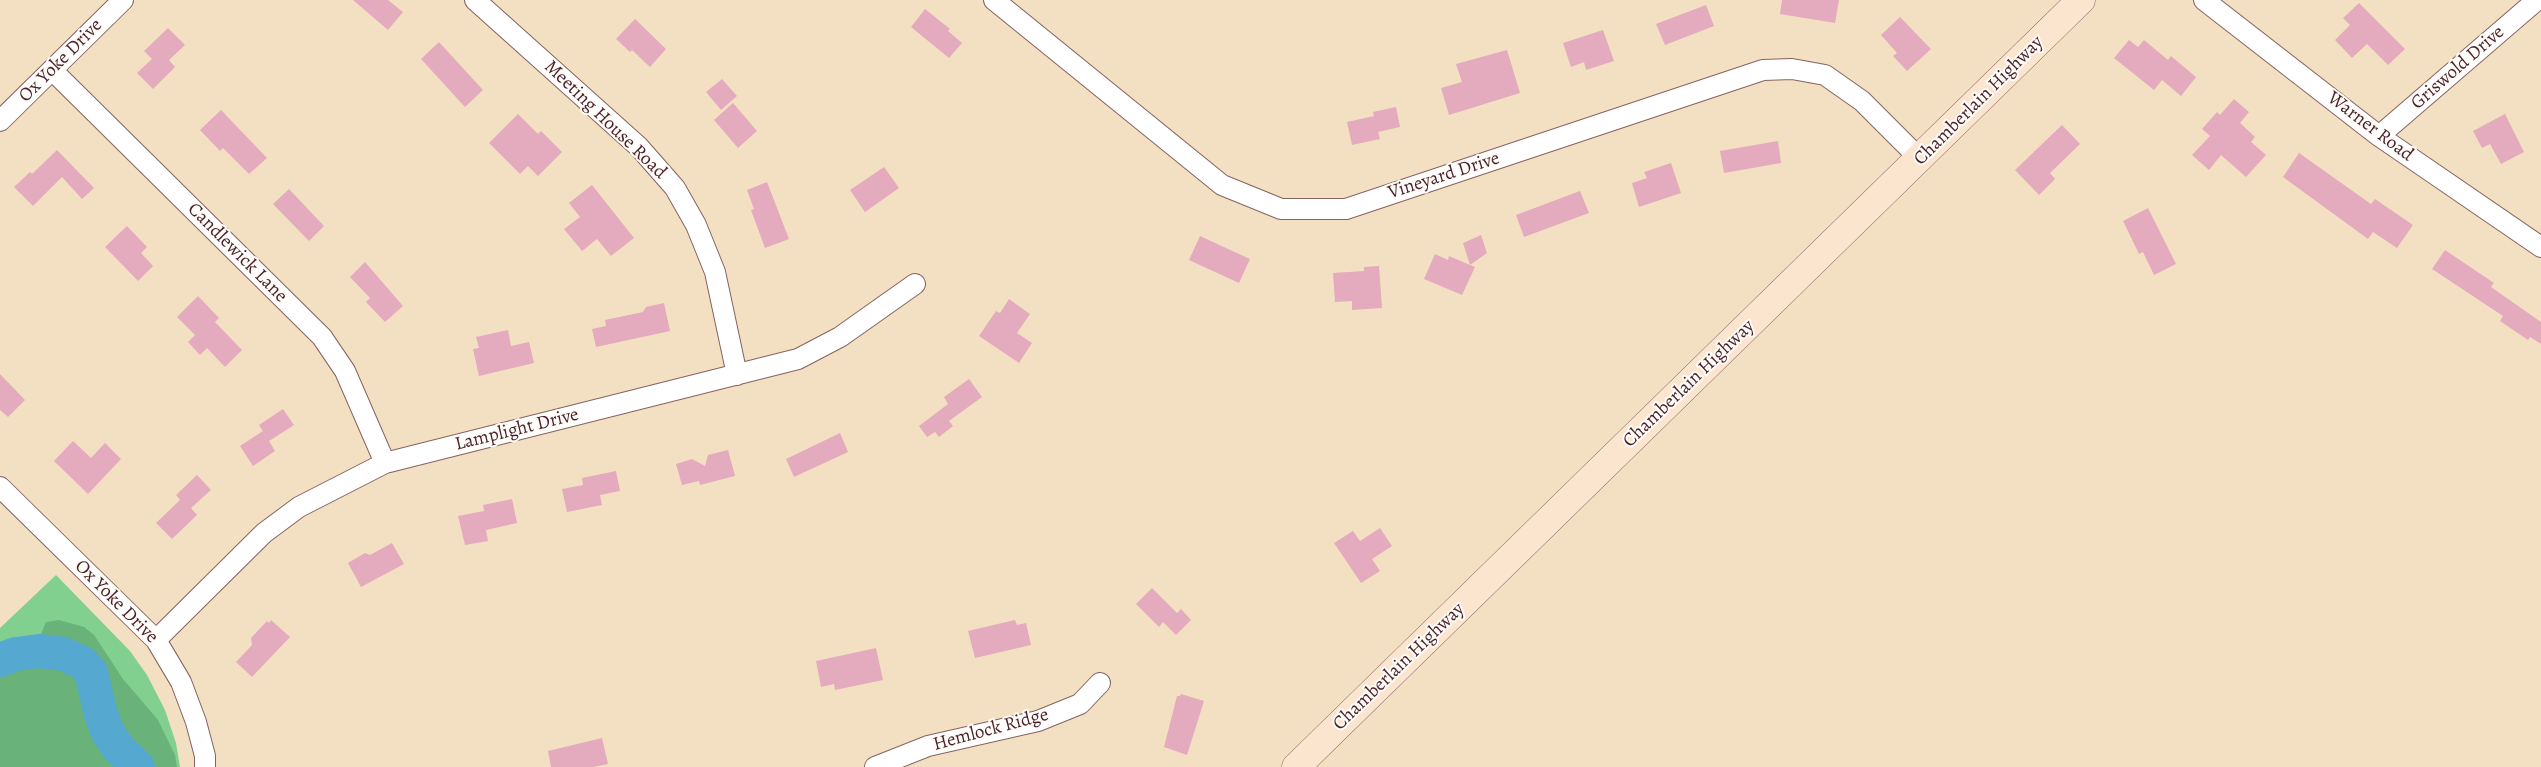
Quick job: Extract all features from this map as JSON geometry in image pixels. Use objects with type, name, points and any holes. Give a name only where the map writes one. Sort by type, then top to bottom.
[{"type":"main road","name":"Chamberlain Highway","points":[[1296,767],[2081,0]]},
{"type":"street","name":"Ox Yoke Drive","points":[[0,121],[123,0]]},
{"type":"street","name":"Meeting House Road","points":[[475,0],[639,147],[675,188],[696,225],[715,272],[737,375]]},
{"type":"street","name":"Vineyard Drive","points":[[994,0],[1222,185],[1281,209],[1346,209],[1763,70],[1792,69],[1825,75],[1862,101],[1920,159]]},
{"type":"street","name":"Warner Road","points":[[2204,0],[2379,136],[2541,247]]},
{"type":"street","name":"Griswold Drive","points":[[2379,136],[2537,0]]},
{"type":"street","name":"Candlewick Lane","points":[[52,70],[322,337],[344,371],[385,462]]},
{"type":"street","name":"Lamplight Drive","points":[[156,640],[264,533],[299,508],[385,462],[798,359],[840,337],[914,284]]},
{"type":"street","name":"Ox Yoke Drive","points":[[0,487],[156,640],[181,682],[196,722],[205,756],[205,767]]},
{"type":"street","name":"Hemlock Ridge","points":[[875,767],[928,746],[1038,720],[1080,704],[1100,683]]},
{"type":"green space","points":[[56,575],[130,651],[147,675],[165,710],[176,743],[180,767],[0,767],[0,628]]},
{"type":"green space","points":[[59,620],[84,627],[94,635],[123,679],[158,720],[175,755],[177,767],[0,767],[0,662],[25,653],[41,634],[46,622]]},
{"type":"building","points":[[353,0],[388,0],[403,12],[388,30]]},
{"type":"building","points":[[1782,0],[1839,0],[1835,23],[1780,14]]},
{"type":"building","points":[[2359,3],[2405,49],[2388,65],[2367,44],[2352,58],[2335,40],[2350,25],[2343,18]]},
{"type":"building","points":[[1706,5],[1714,26],[1665,45],[1656,24]]},
{"type":"building","points":[[925,9],[950,29],[948,31],[962,43],[949,58],[911,27]]},
{"type":"building","points":[[1900,17],[1931,49],[1907,71],[1893,56],[1897,53],[1881,35]]},
{"type":"building","points":[[635,19],[666,49],[650,67],[632,50],[630,52],[616,39]]},
{"type":"building","points":[[168,28],[185,45],[169,60],[175,67],[153,89],[137,73],[152,59],[144,51]]},
{"type":"building","points":[[1603,30],[1614,61],[1586,70],[1584,62],[1571,67],[1563,43]]},
{"type":"building","points":[[2129,40],[2138,47],[2144,40],[2168,60],[2171,56],[2196,77],[2181,96],[2162,80],[2154,90],[2114,58]]},
{"type":"building","points":[[439,42],[483,90],[465,107],[421,59]]},
{"type":"building","points":[[1507,50],[1520,93],[1449,115],[1441,88],[1462,82],[1456,64]]},
{"type":"building","points":[[722,79],[737,96],[721,110],[706,92]]},
{"type":"building","points":[[2234,99],[2249,112],[2240,123],[2255,137],[2251,142],[2266,155],[2246,177],[2221,155],[2209,170],[2192,155],[2210,136],[2202,129],[2217,112],[2220,115]]},
{"type":"building","points":[[733,103],[757,131],[738,148],[714,120]]},
{"type":"building","points":[[1396,107],[1400,127],[1378,132],[1380,139],[1352,145],[1347,122],[1374,116],[1373,112]]},
{"type":"building","points":[[221,110],[267,158],[249,174],[223,148],[220,151],[200,130]]},
{"type":"building","points":[[518,114],[538,134],[541,131],[562,152],[538,176],[528,166],[520,174],[489,143]]},
{"type":"building","points":[[2505,114],[2524,152],[2501,164],[2490,144],[2482,148],[2473,131]]},
{"type":"building","points":[[2062,125],[2080,144],[2050,173],[2055,179],[2039,195],[2015,170]]},
{"type":"building","points":[[1778,141],[1781,163],[1724,173],[1720,151]]},
{"type":"building","points":[[57,150],[94,188],[82,199],[62,177],[33,206],[14,187],[30,172],[32,174]]},
{"type":"building","points":[[2299,153],[2371,204],[2375,199],[2413,225],[2397,248],[2373,232],[2368,239],[2283,177]]},
{"type":"building","points":[[1671,163],[1681,193],[1639,207],[1632,183],[1647,178],[1644,172]]},
{"type":"building","points":[[884,167],[899,188],[865,212],[850,190]]},
{"type":"building","points":[[767,182],[789,239],[765,248],[751,210],[754,209],[747,190]]},
{"type":"building","points":[[592,185],[634,238],[611,256],[597,239],[582,251],[564,229],[580,217],[569,203]]},
{"type":"building","points":[[289,189],[324,226],[309,241],[273,204]]},
{"type":"building","points":[[1580,191],[1589,213],[1524,237],[1516,215]]},
{"type":"building","points":[[2148,208],[2176,264],[2154,275],[2143,252],[2139,254],[2123,221]]},
{"type":"building","points":[[127,226],[147,247],[141,253],[153,266],[138,281],[105,247]]},
{"type":"building","points":[[1481,235],[1487,253],[1470,265],[1463,243]]},
{"type":"building","points":[[1200,236],[1250,259],[1239,283],[1189,260]]},
{"type":"building","points":[[2445,250],[2494,283],[2491,287],[2541,322],[2541,344],[2530,337],[2528,340],[2500,321],[2503,316],[2432,269]]},
{"type":"building","points":[[1435,254],[1448,260],[1449,256],[1475,267],[1462,295],[1424,279]]},
{"type":"building","points":[[365,262],[403,306],[385,322],[366,302],[370,298],[350,277]]},
{"type":"building","points":[[1379,266],[1382,308],[1352,310],[1352,301],[1335,302],[1333,273],[1364,271],[1364,267]]},
{"type":"building","points":[[198,296],[219,318],[215,322],[242,350],[225,367],[207,348],[200,355],[188,342],[195,335],[177,317]]},
{"type":"building","points":[[1009,299],[1030,314],[1017,333],[1032,343],[1019,363],[979,336],[996,311],[1000,313]]},
{"type":"building","points":[[664,303],[670,331],[596,347],[592,329],[606,326],[605,320],[643,312],[646,307]]},
{"type":"building","points":[[508,330],[511,346],[529,342],[534,363],[479,376],[473,349],[479,348],[476,337]]},
{"type":"building","points":[[0,374],[25,400],[8,417],[0,410]]},
{"type":"building","points":[[969,379],[982,397],[949,421],[953,426],[939,437],[935,432],[927,437],[919,426],[948,404],[944,397]]},
{"type":"building","points":[[283,409],[294,425],[269,441],[259,425]]},
{"type":"building","points":[[263,431],[275,451],[253,466],[240,446]]},
{"type":"building","points":[[840,433],[848,452],[794,477],[786,459]]},
{"type":"building","points":[[73,441],[91,458],[105,443],[121,459],[88,494],[54,461]]},
{"type":"building","points":[[728,450],[735,476],[700,485],[699,481],[682,485],[676,464],[692,459],[705,466],[708,455]]},
{"type":"building","points":[[616,471],[620,491],[600,495],[602,505],[567,512],[562,489],[583,485],[582,478]]},
{"type":"building","points":[[197,475],[211,490],[191,508],[197,515],[172,539],[156,523],[180,500],[176,495]]},
{"type":"building","points":[[512,499],[517,523],[486,530],[488,541],[465,545],[458,516],[484,511],[483,505]]},
{"type":"building","points":[[1380,528],[1392,546],[1372,559],[1380,571],[1361,583],[1334,543],[1353,531],[1360,541]]},
{"type":"building","points":[[392,543],[404,564],[361,587],[348,563],[365,553],[370,555]]},
{"type":"building","points":[[1152,588],[1177,613],[1181,609],[1191,620],[1176,635],[1163,622],[1159,627],[1136,604]]},
{"type":"building","points":[[271,620],[290,637],[252,677],[236,662],[252,645],[251,638],[267,621],[269,623]]},
{"type":"building","points":[[1015,620],[1017,625],[1026,623],[1031,645],[975,658],[968,631]]},
{"type":"building","points":[[876,648],[883,680],[835,690],[834,684],[821,687],[816,661]]},
{"type":"building","points":[[1181,694],[1204,701],[1187,755],[1164,747],[1177,696]]},
{"type":"building","points":[[602,738],[608,764],[593,767],[551,767],[548,751]]},
{"type":"waterway","points":[[0,660],[16,654],[39,651],[64,654],[83,663],[91,672],[100,711],[107,731],[119,749],[138,767]]}]
